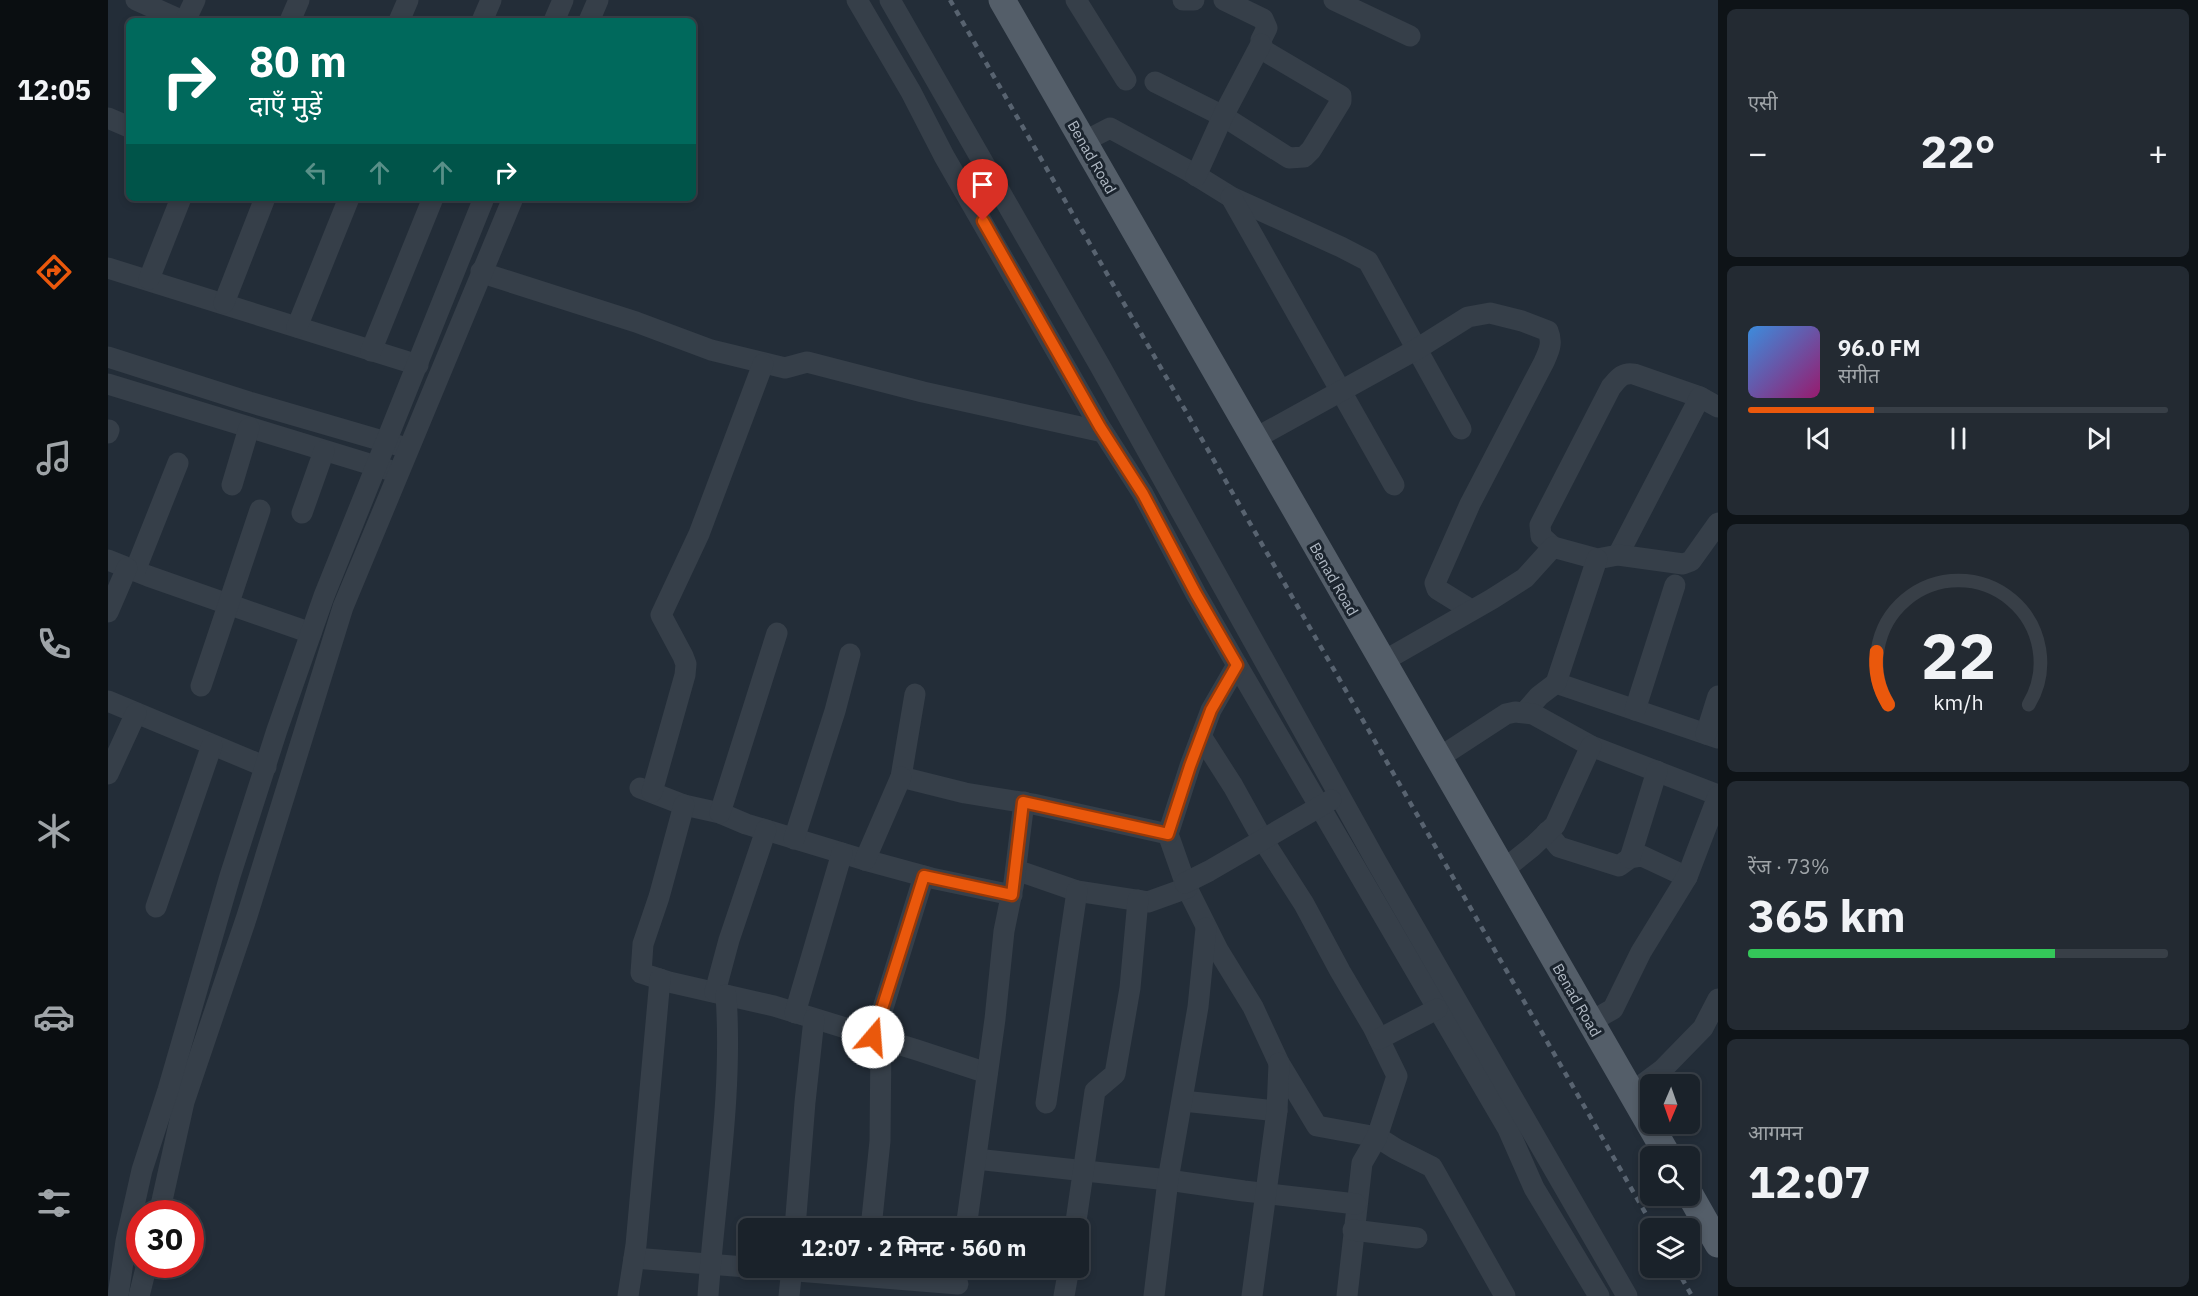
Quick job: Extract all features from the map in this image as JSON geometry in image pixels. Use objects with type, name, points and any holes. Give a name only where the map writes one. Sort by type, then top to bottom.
[{"type":"main road","name":"Benad Road","points":[[1002,0],[1437,759],[1662,1146]]},
{"type":"main road","points":[[1696,1206],[1718,1244]]},
{"type":"street","points":[[136,0],[177,18]]},
{"type":"street","points":[[186,18],[195,0]]},
{"type":"street","points":[[291,18],[299,0]]},
{"type":"street","points":[[400,18],[408,0]]},
{"type":"street","points":[[483,18],[491,0]]},
{"type":"street","points":[[555,18],[563,0]]},
{"type":"street","points":[[590,18],[598,0]]},
{"type":"street","points":[[856,0],[911,92],[944,156],[1103,432],[1143,494],[1237,665],[1508,1129],[1534,1188],[1572,1247],[1599,1296]]},
{"type":"street","points":[[890,0],[1100,366],[1339,796],[1627,1296]]},
{"type":"street","points":[[1076,0],[1126,80]]},
{"type":"street","points":[[1183,0],[1194,0]]},
{"type":"street","points":[[1196,176],[1223,116],[1261,45],[1267,28],[1263,19],[1224,0]]},
{"type":"street","points":[[1334,0],[1410,36]]},
{"type":"street","points":[[1155,81],[1223,116],[1289,158],[1304,157],[1311,150],[1341,101],[1341,96],[1267,52],[1261,45]]},
{"type":"street","points":[[108,118],[126,126]]},
{"type":"street","points":[[1083,142],[1110,128],[1231,197],[1368,261],[1461,429]]},
{"type":"street","points":[[1231,197],[1394,485]]},
{"type":"street","points":[[149,279],[180,201]]},
{"type":"street","points":[[224,303],[264,201]]},
{"type":"street","points":[[297,327],[348,201]]},
{"type":"street","points":[[371,351],[432,201]]},
{"type":"street","points":[[118,1296],[126,1241],[142,1170],[168,1090],[230,876],[277,730],[315,623],[483,201]]},
{"type":"street","points":[[162,1200],[184,1102],[247,916],[339,621],[408,448],[512,201]]},
{"type":"street","points":[[108,268],[418,365]]},
{"type":"street","points":[[482,271],[503,280],[636,322],[711,350],[744,357],[763,364],[789,368],[798,363],[807,362],[912,390],[1103,432]]},
{"type":"street","points":[[1254,439],[1417,349],[1468,317],[1479,313],[1490,313],[1522,321],[1548,331],[1551,347],[1545,362],[1470,504],[1435,583],[1437,589],[1471,610]]},
{"type":"street","points":[[108,357],[249,402],[408,448]]},
{"type":"street","points":[[763,364],[699,534],[661,615],[686,664],[685,675],[646,790],[684,805],[720,813],[842,854],[924,876],[1012,895]]},
{"type":"street","points":[[1618,555],[1709,402],[1627,373],[1620,376],[1611,387],[1540,525],[1541,536],[1553,547],[1597,559],[1618,555],[1683,564],[1692,561],[1718,523]]},
{"type":"street","points":[[108,384],[398,473]]},
{"type":"street","points":[[232,485],[249,428]]},
{"type":"street","points":[[302,513],[324,451]]},
{"type":"street","points":[[108,612],[124,567],[178,463]]},
{"type":"street","points":[[201,686],[260,510]]},
{"type":"street","points":[[1382,662],[1525,578],[1553,547]]},
{"type":"street","points":[[1525,712],[1539,696],[1556,683],[1597,559]]},
{"type":"street","points":[[124,567],[228,604],[315,623],[339,621]]},
{"type":"street","points":[[1635,710],[1675,585]]},
{"type":"street","points":[[720,813],[777,633]]},
{"type":"street","points":[[794,839],[835,711],[850,654]]},
{"type":"street","points":[[1237,665],[1211,710],[1168,834],[1186,885],[1218,950],[1254,1007],[1280,1063],[1317,1126],[1377,1137],[1432,1167],[1505,1296]]},
{"type":"street","points":[[1556,683],[1712,736],[1718,696]]},
{"type":"street","points":[[865,860],[901,777],[915,694]]},
{"type":"street","points":[[108,701],[266,767]]},
{"type":"street","points":[[1437,759],[1506,714],[1525,712],[1533,714],[1591,746],[1718,795],[1687,876],[1641,952],[1613,1009],[1590,1022]]},
{"type":"street","points":[[108,774],[136,713]]},
{"type":"street","points":[[1201,736],[1304,904],[1397,1076],[1377,1137],[1362,1163],[1347,1296]]},
{"type":"street","points":[[156,907],[212,745]]},
{"type":"street","points":[[1502,871],[1555,825],[1591,746]]},
{"type":"street","points":[[1630,858],[1658,771]]},
{"type":"street","points":[[901,777],[965,793],[1023,802],[1168,834]]},
{"type":"street","points":[[1016,870],[1077,891],[1148,902],[1186,885],[1339,796]]},
{"type":"street","points":[[967,1218],[995,1019],[1004,931],[1016,870],[1023,802]]},
{"type":"street","points":[[684,805],[642,953],[641,973],[805,1016],[987,1073]]},
{"type":"street","points":[[708,1296],[728,1025],[720,993],[729,940],[766,830]]},
{"type":"street","points":[[1547,832],[1559,847],[1619,866],[1630,858],[1641,856],[1687,876]]},
{"type":"street","points":[[796,1218],[804,1102],[805,1016],[842,854]]},
{"type":"street","points":[[872,1218],[880,1141],[877,1037],[924,876]]},
{"type":"street","points":[[1046,1103],[1077,891]]},
{"type":"street","points":[[1076,1218],[1095,1091],[1115,1074],[1130,988],[1138,900]]},
{"type":"street","points":[[1154,1296],[1168,1180],[1198,1007],[1206,927]]},
{"type":"street","points":[[628,1296],[634,1258],[660,979]]},
{"type":"street","points":[[1631,1093],[1662,1070],[1703,1028],[1717,1004]]},
{"type":"street","points":[[1379,1039],[1437,1009]]},
{"type":"street","points":[[1252,1296],[1277,1111],[1280,1063]]},
{"type":"street","points":[[1183,1101],[1277,1111]]},
{"type":"street","points":[[976,1158],[1356,1204]]},
{"type":"street","points":[[1353,1230],[1417,1238]]},
{"type":"street","points":[[634,1258],[738,1266]]},
{"type":"street","points":[[140,1296],[144,1278]]},
{"type":"street","points":[[789,1296],[791,1278]]},
{"type":"street","points":[[1064,1296],[1067,1278]]},
{"type":"street","points":[[868,1280],[958,1282]]},
{"type":"railway","points":[[950,0],[1648,1218]]},
{"type":"railway","points":[[1682,1278],[1692,1296]]},
{"type":"route","points":[[873,1037],[924,876],[1012,895],[1023,802],[1168,834],[1211,710],[1237,665],[1143,494],[1100,427],[983,221]]}]
